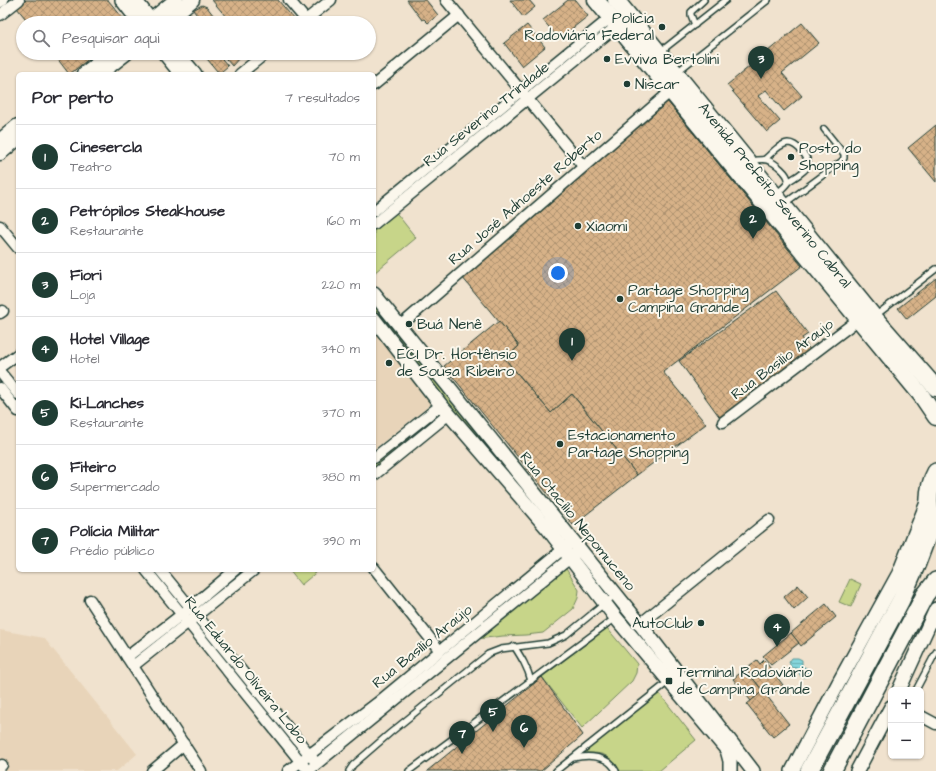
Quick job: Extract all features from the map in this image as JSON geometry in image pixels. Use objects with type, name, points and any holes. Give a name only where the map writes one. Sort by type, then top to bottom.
[{"type":"highway","points":[[809,771],[901,600],[934,526],[929,510],[929,498],[936,472]]},
{"type":"highway","points":[[832,771],[925,595],[936,581]]},
{"type":"main road","points":[[158,16],[176,0]]},
{"type":"main road","points":[[162,16],[192,0]]},
{"type":"main road","name":"Avenida Prefeito Severino Cabral","points":[[596,0],[921,395],[936,417]]},
{"type":"main road","name":"Avenida Prefeito Severino Cabral","points":[[616,0],[874,317],[936,388]]},
{"type":"main road","points":[[87,72],[102,60]]},
{"type":"main road","points":[[102,72],[117,60]]},
{"type":"main road","points":[[0,141],[16,128]]},
{"type":"main road","points":[[0,153],[16,140]]},
{"type":"street","points":[[0,15],[19,0]]},
{"type":"street","points":[[122,0],[143,16]]},
{"type":"street","points":[[135,0],[147,16]]},
{"type":"street","points":[[290,0],[301,16]]},
{"type":"street","points":[[307,16],[331,0]]},
{"type":"street","points":[[446,0],[583,166]]},
{"type":"street","points":[[376,83],[458,15]]},
{"type":"street","name":"Rua Severino Trindade","points":[[376,209],[556,62],[614,22]]},
{"type":"street","name":"Rua Severino Trindade","points":[[376,222],[564,70],[614,22]]},
{"type":"street","points":[[170,60],[179,72]]},
{"type":"street","points":[[183,60],[192,72]]},
{"type":"street","points":[[242,72],[257,60]]},
{"type":"street","points":[[556,62],[564,70]]},
{"type":"street","name":"Rua José Adnoeste Roberto","points":[[400,326],[671,91]]},
{"type":"street","points":[[0,226],[16,246]]},
{"type":"street","name":"Rua Otacílio Nepomuceno","points":[[376,296],[628,608],[674,677]]},
{"type":"street","name":"Rua Basilio Araujo","points":[[723,422],[859,319]]},
{"type":"street","name":"Rua Otacílio Nepomuceno","points":[[376,322],[445,410],[548,529],[616,618],[674,677],[718,732],[753,771]]},
{"type":"street","points":[[0,367],[16,355]]},
{"type":"street","points":[[0,372],[16,392]]},
{"type":"street","points":[[0,388],[16,408]]},
{"type":"street","points":[[376,457],[445,410]]},
{"type":"street","points":[[376,473],[445,410]]},
{"type":"street","points":[[792,771],[899,573],[929,498]]},
{"type":"street","points":[[640,624],[768,520]]},
{"type":"street","name":"Rua Basílio Araújo","points":[[308,771],[577,545]]},
{"type":"street","name":"Rua Basílio Araújo","points":[[288,771],[440,651],[567,554]]},
{"type":"street","points":[[376,571],[440,651]]},
{"type":"street","name":"Rua Eduardo Oliveira Lobo","points":[[148,572],[308,771]]},
{"type":"street","name":"Rua Eduardo Oliveira Lobo","points":[[162,572],[317,764]]},
{"type":"street","points":[[127,657],[190,608],[233,572]]},
{"type":"street","points":[[134,666],[252,572]]},
{"type":"street","points":[[90,600],[201,771]]},
{"type":"street","points":[[900,687],[936,609]]},
{"type":"street","points":[[857,771],[888,713]]},
{"type":"street","points":[[924,718],[936,724]]},
{"type":"street","name":"Rua Otacílio Nepomuceno","points":[[718,732],[727,750],[730,761],[730,771]]},
{"type":"street","points":[[152,771],[184,744]]},
{"type":"lane","points":[[695,25],[691,12],[704,0]]},
{"type":"lane","points":[[659,53],[726,0]]},
{"type":"lane","points":[[676,73],[768,0]]},
{"type":"lane","points":[[779,200],[842,161],[844,158],[844,154],[824,129]]},
{"type":"lane","points":[[765,159],[781,145],[788,143],[796,146],[808,160],[807,169],[788,182],[779,200]]},
{"type":"lane","points":[[747,161],[765,159],[773,162],[784,172],[788,178],[788,182]]},
{"type":"lane","points":[[874,317],[936,269]]},
{"type":"lane","points":[[349,771],[353,765],[488,654],[514,646],[548,643],[566,635],[616,594]]},
{"type":"lane","points":[[409,771],[628,608]]},
{"type":"lane","points":[[514,646],[531,681]]},
{"type":"lane","points":[[918,687],[936,652]]},
{"type":"lane","points":[[556,771],[674,677]]},
{"type":"lane","points":[[572,758],[585,756],[601,758],[614,767],[616,771]]},
{"type":"shaded area","name":"ECI Dr. Hortênsio de Sousa Ribeiro","points":[[376,327],[435,401],[376,447]]},
{"type":"shaded area","points":[[0,630],[44,638],[137,754],[117,771],[2,771],[0,769]]},
{"type":"green space","points":[[394,210],[416,238],[376,271],[376,224]]},
{"type":"green space","points":[[376,299],[565,534],[558,539],[376,316]]},
{"type":"green space","points":[[442,407],[448,414],[376,471],[376,459]]},
{"type":"green space","points":[[565,567],[579,590],[578,598],[573,609],[543,633],[476,639]]},
{"type":"green space","points":[[291,572],[317,572],[301,585]]},
{"type":"green space","points":[[850,579],[861,584],[851,607],[839,602]]},
{"type":"green space","points":[[197,618],[304,752],[300,757],[191,623]]},
{"type":"green space","points":[[607,628],[637,664],[636,673],[632,681],[582,728],[542,677]]},
{"type":"green space","points":[[659,693],[696,740],[659,771],[620,771],[612,760],[604,755],[582,753]]},
{"type":"water","points":[[792,658],[802,660],[802,666],[811,670],[810,675],[801,677],[798,670],[791,667],[789,662]]},
{"type":"building","points":[[26,0],[108,0],[121,16],[23,16],[17,8]]},
{"type":"building","points":[[212,0],[278,0],[292,16],[225,16]]},
{"type":"building","points":[[407,0],[426,0],[438,15],[428,23],[424,19],[422,20]]},
{"type":"building","points":[[510,0],[529,0],[535,7],[523,17]]},
{"type":"building","points":[[568,0],[575,0],[588,16],[559,39],[543,20]]},
{"type":"building","points":[[202,5],[207,7],[214,16],[198,16],[193,10]]},
{"type":"building","points":[[802,23],[819,43],[782,73],[802,96],[784,111],[766,90],[758,96],[780,121],[767,132],[727,85]]},
{"type":"building","points":[[527,25],[545,47],[522,66],[504,43]]},
{"type":"building","points":[[58,60],[87,60],[72,72],[67,72]]},
{"type":"building","points":[[208,60],[223,60],[228,66],[221,72],[217,71]]},
{"type":"building","points":[[227,60],[237,60],[232,66]]},
{"type":"building","name":"Partage Shopping Campina Grande","points":[[667,101],[802,266],[663,372],[706,424],[637,475],[572,394],[551,413],[505,359],[519,346],[462,277]]},
{"type":"building","points":[[936,125],[936,182],[908,148]]},
{"type":"building","points":[[936,278],[936,296],[907,319],[898,308]]},
{"type":"building","points":[[776,291],[808,334],[802,338],[812,353],[721,419],[679,361]]},
{"type":"building","name":"Estacionamento Partage Shopping","points":[[499,321],[519,346],[505,359],[551,413],[572,394],[637,475],[573,525],[444,366]]},
{"type":"building","points":[[798,585],[808,597],[794,610],[784,597]]},
{"type":"building","points":[[826,604],[836,617],[801,646],[791,633]]},
{"type":"building","points":[[791,633],[799,643],[771,665],[763,656]]},
{"type":"building","points":[[757,660],[760,664],[764,660],[783,685],[768,697],[745,669]]},
{"type":"building","points":[[745,669],[763,691],[751,701],[733,679]]},
{"type":"building","points":[[542,677],[583,735],[541,771],[427,771]]},
{"type":"building","points":[[763,691],[789,724],[773,737],[747,704]]},
{"type":"place","name":"Polícia Rodoviária Federal","points":[[662,27]]},
{"type":"place","name":"Evviva Bertolini","points":[[607,59]]},
{"type":"place","name":"Fiori","points":[[761,79]]},
{"type":"place","name":"Niscar","points":[[627,84]]},
{"type":"place","name":"Posto do Shopping","points":[[791,157]]},
{"type":"place","name":"Xiaomi","points":[[578,226]]},
{"type":"place","name":"Petrópilos Steakhouse","points":[[753,239]]},
{"type":"place","name":"Partage Shopping Campina Grande","points":[[620,299]]},
{"type":"place","name":"Buá Nenê","points":[[409,324]]},
{"type":"place","name":"Cinesercla","points":[[572,361]]},
{"type":"place","name":"ECI Dr. Hortênsio de Sousa Ribeiro","points":[[389,363]]},
{"type":"place","name":"Estacionamento Partage Shopping","points":[[560,444]]},
{"type":"place","name":"AutoClub","points":[[701,623]]},
{"type":"place","name":"Hotel Village","points":[[777,647]]},
{"type":"place","name":"Terminal Rodoviário de Campina Grande","points":[[669,681]]},
{"type":"place","name":"Ki-Lanches","points":[[493,732]]},
{"type":"place","name":"Fiteiro","points":[[524,748]]},
{"type":"place","name":"Polícia Militar","points":[[462,754]]}]
